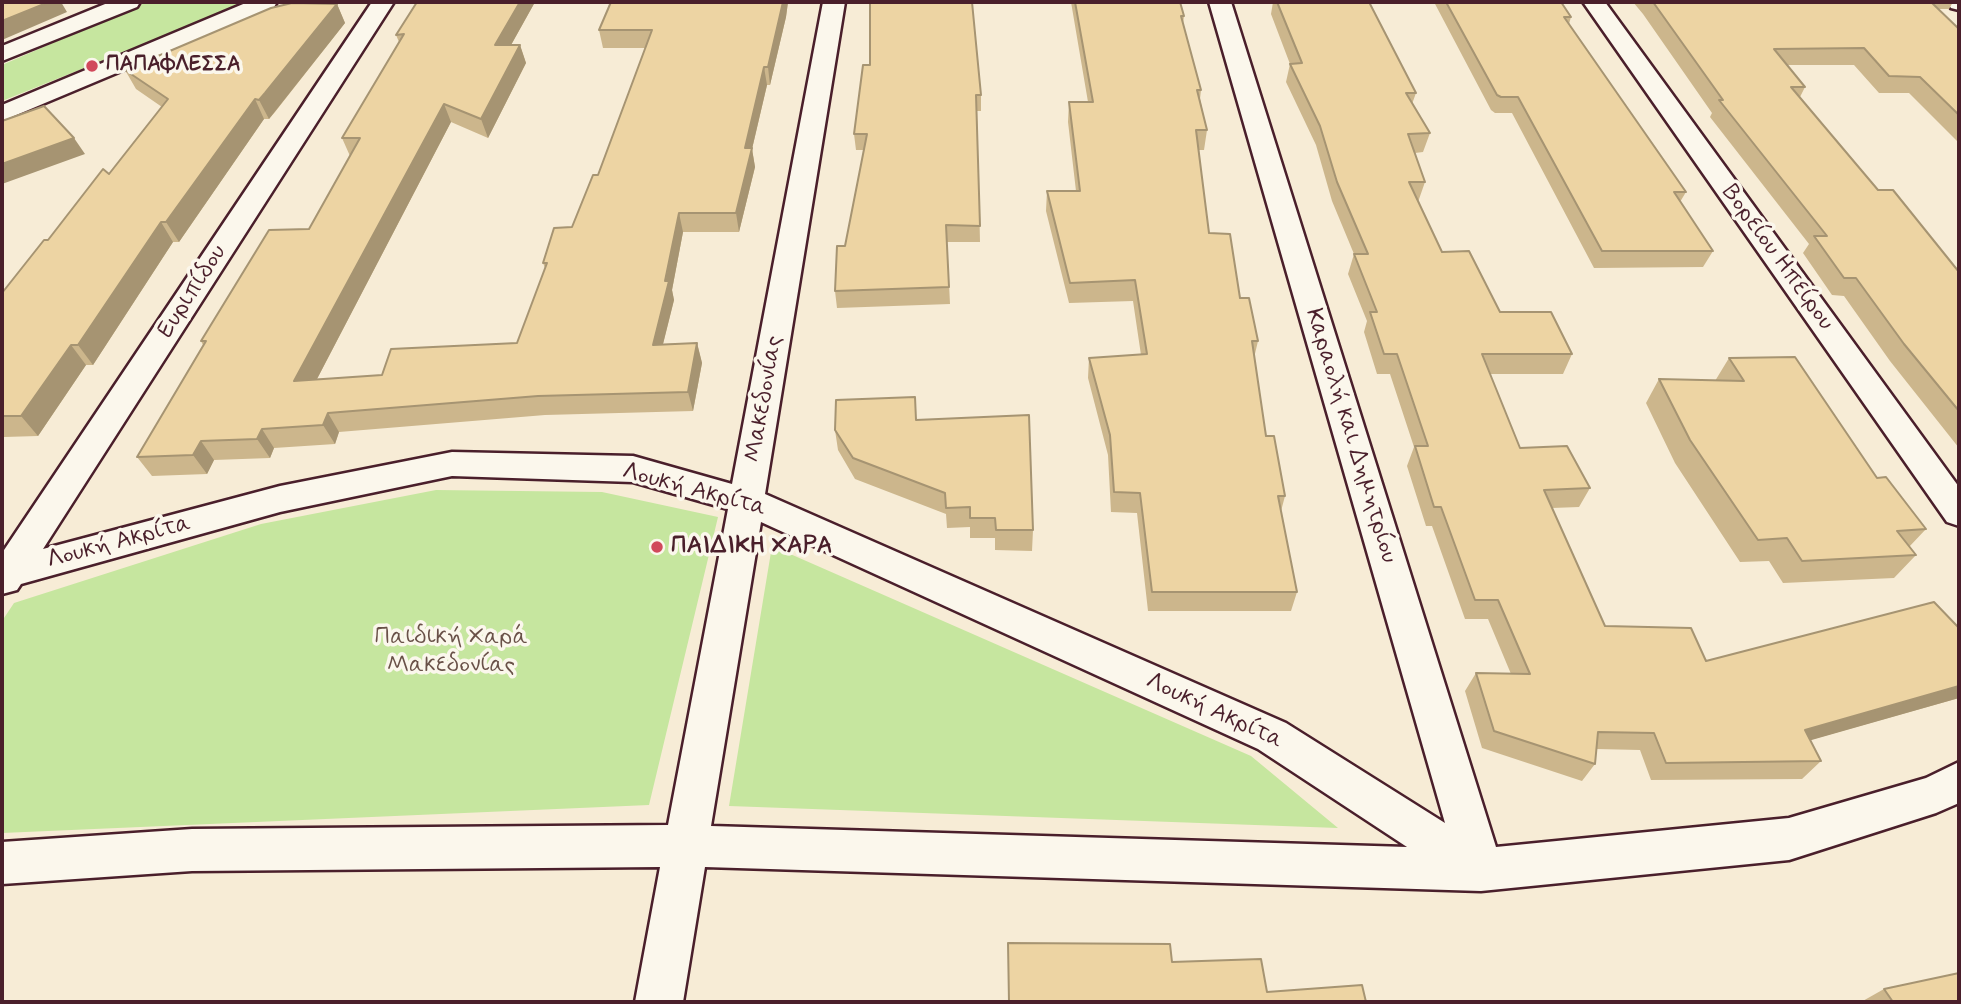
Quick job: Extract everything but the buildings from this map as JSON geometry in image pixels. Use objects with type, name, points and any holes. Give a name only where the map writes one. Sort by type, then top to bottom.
[{"type":"street","points":[[2,54],[128,2]]},
{"type":"street","points":[[2,114],[266,2]]},
{"type":"street","name":"Ευριπίδου","points":[[4,577],[383,2]]},
{"type":"street","name":"Μακεδονίας","points":[[659,1002],[834,2]]},
{"type":"street","name":"Καραολή και Δημητρίου","points":[[1220,2],[1481,870]]},
{"type":"street","name":"Βορείου Ηπείρου","points":[[1594,2],[1959,513]]},
{"type":"street","name":"Λουκή Ακρίτα","points":[[4,577],[280,499],[452,464],[633,469],[747,501],[1272,736],[1481,870]]},
{"type":"street","points":[[2,863],[192,850],[687,846],[1481,870],[1789,839],[1936,794],[1959,781]]},
{"type":"green space","points":[[147,2],[249,2],[2,101],[2,65]]},
{"type":"green space","name":"Παιδική Χαρά Μακεδονίας","points":[[436,490],[602,492],[718,517],[649,805],[2,833],[2,621],[14,603],[261,524]]},
{"type":"green space","points":[[772,546],[1251,756],[1338,828],[729,806]]},
{"type":"place","name":"ΠΑΠΑΦΛΕΣΣΑ","points":[[92,66]]},
{"type":"place","name":"ΠΑΙΔΙΚΗ ΧΑΡΑ","points":[[657,547]]}]
